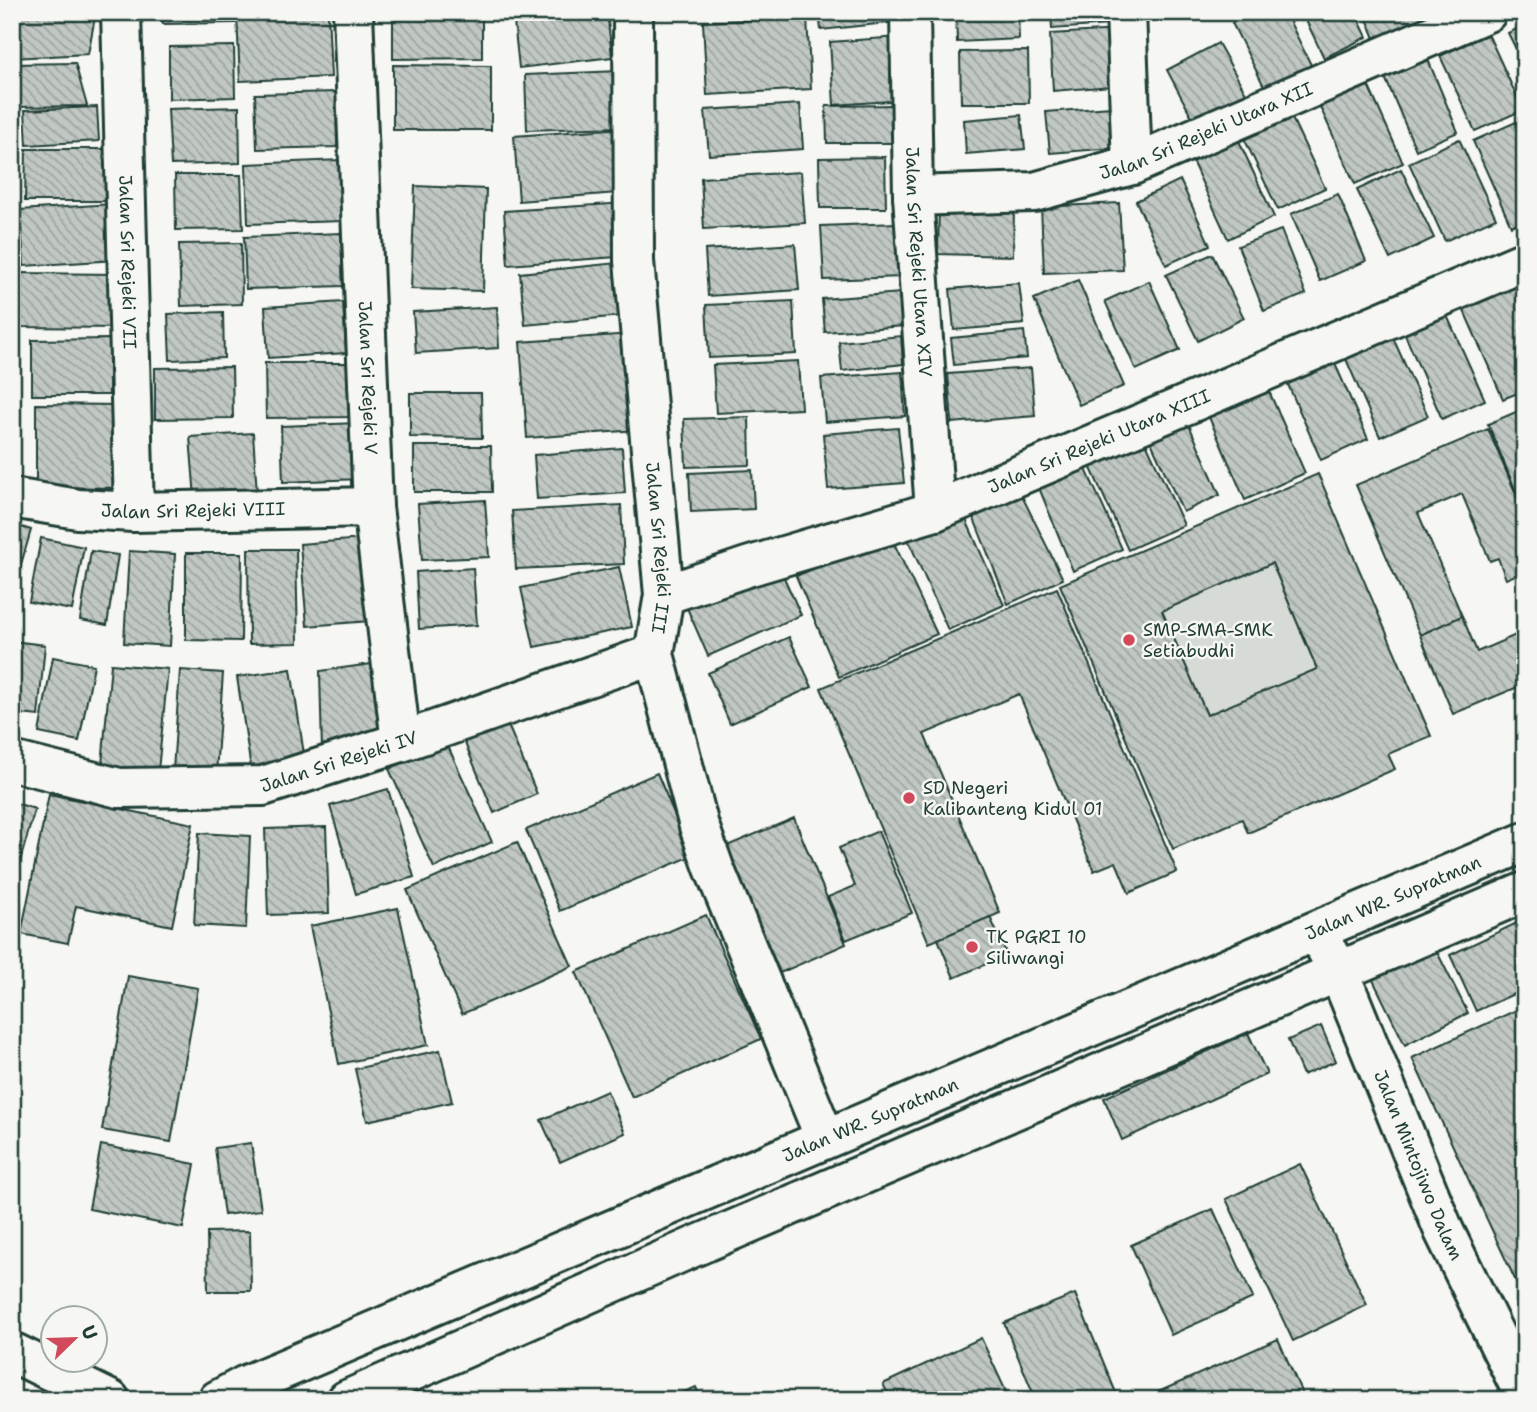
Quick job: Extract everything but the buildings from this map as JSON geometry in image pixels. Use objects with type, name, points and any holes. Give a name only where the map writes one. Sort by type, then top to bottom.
[{"type":"street","name":"Jalan Sri Rejeki VII","points":[[121,12],[134,512]]},
{"type":"street","name":"Jalan Sri Rejeki V","points":[[353,12],[373,507],[401,742]]},
{"type":"street","name":"Jalan Sri Rejeki III","points":[[633,12],[634,261],[664,595],[653,654],[699,826],[713,868],[825,1138]]},
{"type":"street","name":"Jalan Sri Rejeki Utara XIV","points":[[909,12],[913,196],[935,511]]},
{"type":"street","points":[[1126,12],[1132,165]]},
{"type":"street","name":"Jalan Sri Rejeki Utara XII","points":[[913,196],[1034,192],[1132,165],[1487,12]]},
{"type":"street","name":"Jalan Sri Rejeki Utara XIII","points":[[664,595],[747,567],[935,511],[1525,261]]},
{"type":"street","name":"Jalan Sri Rejeki VIII","points":[[12,498],[78,509],[134,512],[373,507]]},
{"type":"street","name":"Jalan Sri Rejeki IV","points":[[12,761],[119,788],[262,786],[401,742],[653,654]]},
{"type":"street","name":"Jalan WR. Supratman","points":[[218,1400],[244,1386],[670,1203],[1525,842]]},
{"type":"street","points":[[346,1400],[691,1248],[1525,892]]},
{"type":"street","name":"Jalan Mintojiwo Dalam","points":[[1316,932],[1339,972],[1444,1231],[1525,1397]]},
{"type":"street","points":[[670,1203],[691,1248]]},
{"type":"street","points":[[12,1352],[110,1400]]},
{"type":"shaded area","points":[[1272,563],[1317,669],[1207,715],[1162,611]]},
{"type":"place","name":"SMP-SMA-SMK Setiabudhi","points":[[1129,640]]},
{"type":"place","name":"SD Negeri Kalibanteng Kidul 01","points":[[909,798]]},
{"type":"place","name":"TK PGRI 10 Siliwangi","points":[[972,947]]}]
